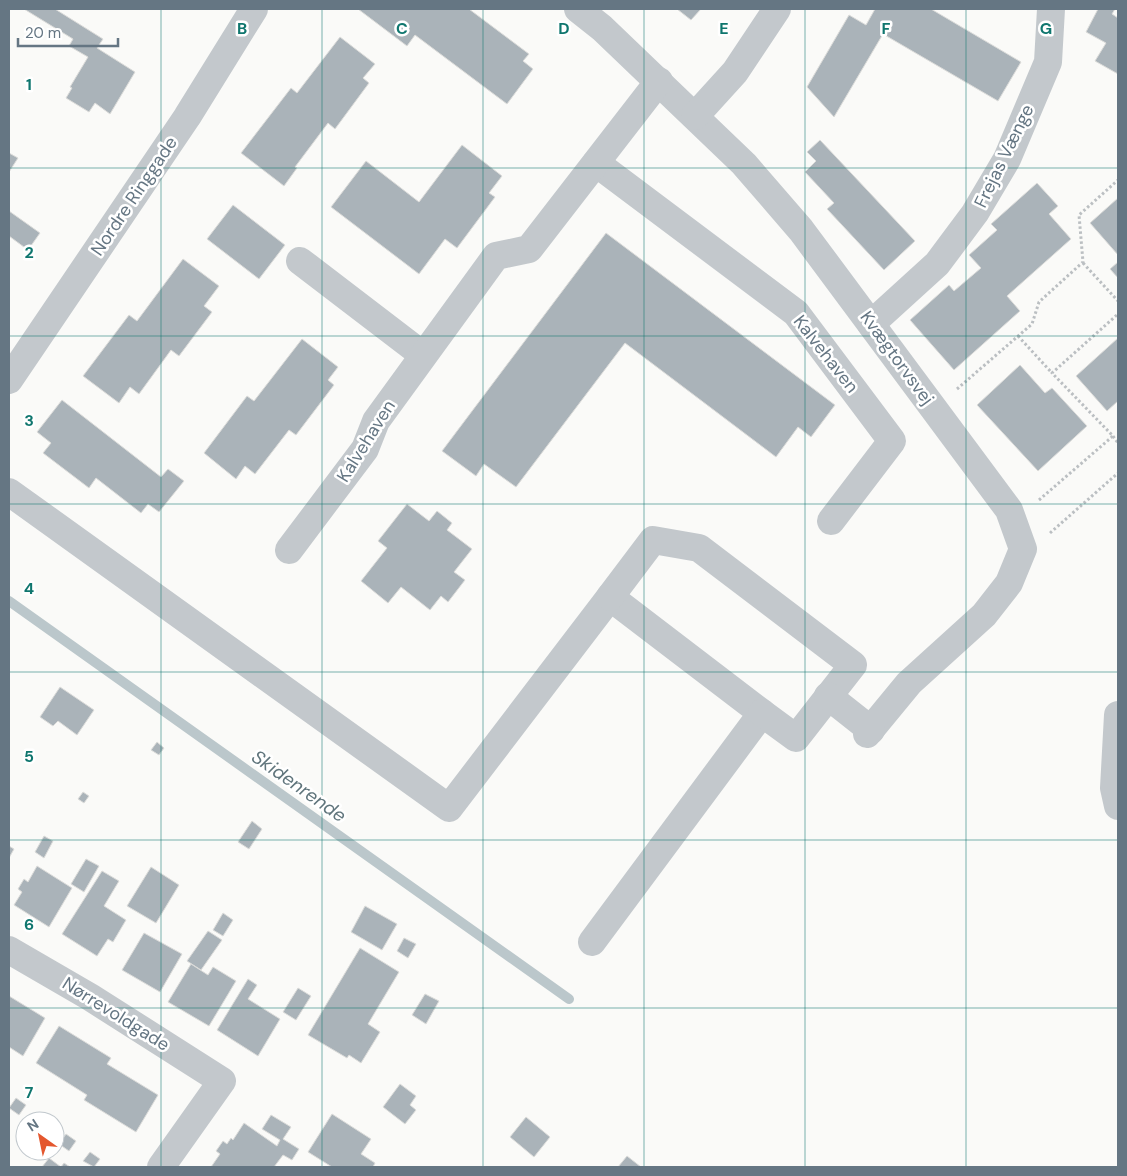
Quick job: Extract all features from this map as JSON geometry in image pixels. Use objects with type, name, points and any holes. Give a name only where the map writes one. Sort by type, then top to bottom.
[{"type":"street","name":"Nordre Ringgade","points":[[9,380],[187,117],[254,9]]},
{"type":"street","name":"Kvægtorvsvej","points":[[578,9],[602,28],[659,81],[744,164],[801,230],[1009,510],[1023,549]]},
{"type":"street","points":[[695,116],[735,72],[777,9]]},
{"type":"street","name":"Frejas Vænge","points":[[871,324],[937,264],[975,214],[1007,160],[1048,62],[1051,9]]},
{"type":"street","name":"Kalvehaven","points":[[290,550],[364,449],[376,421],[496,256],[529,248],[659,81]]},
{"type":"street","name":"Kalvehaven","points":[[596,163],[796,313],[892,441],[831,521]]},
{"type":"street","points":[[300,261],[423,355]]},
{"type":"street","points":[[9,492],[449,808],[653,540],[699,548],[853,665],[796,738],[610,597]]},
{"type":"street","points":[[828,696],[869,732],[909,683],[984,616],[1009,584],[1023,549]]},
{"type":"street","points":[[592,942],[762,713]]},
{"type":"street","points":[[1118,715],[1114,788],[1118,806]]},
{"type":"street","name":"Nørrevoldgade","points":[[9,950],[90,997],[222,1081],[161,1167]]},
{"type":"path","points":[[1118,180],[1079,215],[1083,262],[1118,301]]},
{"type":"path","points":[[934,409],[1032,324],[1039,302],[1083,262]]},
{"type":"path","points":[[1052,373],[1118,314]]},
{"type":"path","points":[[1018,336],[1118,443]]},
{"type":"path","points":[[1014,522],[1113,436]]},
{"type":"path","points":[[1023,549],[1046,537],[1118,473]]},
{"type":"building","points":[[24,9],[55,9],[103,39],[97,48],[135,72],[110,114],[95,103],[89,112],[66,98],[72,88],[70,87],[88,57],[69,46],[73,39]]},
{"type":"building","points":[[358,9],[469,9],[529,54],[523,61],[533,69],[507,104],[415,35],[407,46]]},
{"type":"building","points":[[677,9],[701,9],[691,20]]},
{"type":"building","points":[[875,9],[931,9],[1021,62],[998,101],[883,34],[834,117],[807,87],[849,15],[866,25]]},
{"type":"building","points":[[1098,9],[1115,9],[1112,14],[1118,18],[1118,74],[1095,61],[1106,43],[1086,32]]},
{"type":"building","points":[[340,37],[375,64],[363,78],[369,83],[335,129],[328,123],[295,167],[297,168],[284,186],[241,153],[291,88],[297,93]]},
{"type":"building","points":[[820,140],[915,241],[884,270],[827,209],[834,203],[805,172],[816,161],[807,152]]},
{"type":"building","points":[[462,145],[502,176],[489,193],[495,197],[457,248],[445,239],[419,274],[331,207],[366,161],[419,202]]},
{"type":"building","points":[[9,153],[18,158],[9,172]]},
{"type":"building","points":[[1037,183],[1058,206],[1049,214],[1071,239],[1007,296],[1020,311],[954,370],[910,320],[949,285],[954,291],[981,268],[969,255],[997,230],[991,224]]},
{"type":"building","points":[[1118,198],[1118,255],[1090,223]]},
{"type":"building","points":[[233,205],[285,245],[259,279],[207,239]]},
{"type":"building","points":[[9,211],[40,233],[28,250],[9,236]]},
{"type":"building","points":[[606,233],[835,405],[811,437],[798,427],[776,457],[625,343],[516,487],[484,464],[476,476],[442,451]]},
{"type":"building","points":[[183,259],[219,286],[204,306],[212,312],[179,356],[171,350],[139,394],[130,387],[119,403],[83,376],[129,315],[137,321]]},
{"type":"building","points":[[1118,262],[1118,278],[1110,269]]},
{"type":"building","points":[[1118,338],[1118,401],[1107,411],[1076,376]]},
{"type":"building","points":[[302,339],[338,367],[328,380],[334,385],[296,435],[289,430],[255,474],[245,466],[236,479],[204,453],[247,396],[254,401]]},
{"type":"building","points":[[1020,365],[1045,393],[1052,388],[1087,426],[1038,471],[977,405]]},
{"type":"building","points":[[62,400],[161,477],[168,469],[184,481],[159,512],[148,504],[141,513],[96,478],[89,488],[43,453],[51,443],[37,432]]},
{"type":"building","points":[[407,504],[429,521],[437,511],[452,523],[447,530],[472,549],[454,572],[465,580],[448,602],[441,596],[430,610],[401,587],[388,603],[361,581],[387,548],[378,541]]},
{"type":"building","points":[[60,687],[94,710],[77,735],[58,721],[53,726],[40,717]]},
{"type":"building","points":[[157,742],[164,748],[159,755],[151,750]]},
{"type":"building","points":[[83,792],[89,796],[84,803],[78,799]]},
{"type":"building","points":[[252,821],[262,829],[249,849],[238,842]]},
{"type":"building","points":[[44,836],[53,841],[44,858],[35,852]]},
{"type":"building","points":[[9,846],[14,849],[9,858]]},
{"type":"building","points":[[86,859],[99,866],[84,892],[71,884]]},
{"type":"building","points":[[37,866],[72,888],[49,927],[14,905],[22,892],[18,889],[24,879],[28,882]]},
{"type":"building","points":[[151,867],[179,885],[156,923],[127,906]]},
{"type":"building","points":[[102,871],[119,881],[104,906],[126,920],[113,942],[108,939],[97,956],[62,934]]},
{"type":"building","points":[[365,906],[397,924],[382,950],[351,932]]},
{"type":"building","points":[[223,913],[233,920],[223,936],[213,930]]},
{"type":"building","points":[[208,931],[222,940],[201,970],[187,961]]},
{"type":"building","points":[[144,933],[182,954],[160,992],[122,970]]},
{"type":"building","points":[[404,938],[416,944],[408,958],[397,951]]},
{"type":"building","points":[[360,948],[399,972],[368,1024],[380,1032],[361,1063],[349,1055],[347,1058],[308,1035]]},
{"type":"building","points":[[191,964],[208,975],[213,967],[236,981],[209,1026],[168,1002]]},
{"type":"building","points":[[248,979],[257,985],[248,999],[280,1019],[258,1056],[217,1030]]},
{"type":"building","points":[[298,988],[311,996],[296,1020],[283,1012]]},
{"type":"building","points":[[425,994],[439,1001],[426,1024],[412,1015]]},
{"type":"building","points":[[9,996],[45,1018],[23,1056],[9,1047]]},
{"type":"building","points":[[59,1026],[111,1058],[107,1064],[158,1095],[136,1132],[84,1100],[87,1095],[36,1063]]},
{"type":"building","points":[[400,1084],[416,1096],[410,1105],[416,1110],[405,1124],[383,1107]]},
{"type":"building","points":[[16,1098],[26,1105],[22,1111],[15,1112],[9,1108]]},
{"type":"building","points":[[332,1114],[371,1139],[361,1154],[375,1163],[373,1167],[332,1167],[308,1152]]},
{"type":"building","points":[[271,1115],[291,1127],[283,1139],[299,1149],[292,1160],[283,1155],[274,1167],[211,1167],[220,1154],[216,1151],[223,1141],[227,1144],[231,1138],[233,1140],[244,1123],[277,1146],[280,1140],[262,1129]]},
{"type":"building","points":[[526,1117],[550,1137],[534,1157],[510,1137]]},
{"type":"building","points":[[66,1134],[76,1141],[69,1151],[65,1148]]},
{"type":"building","points":[[90,1152],[100,1159],[94,1167],[83,1161]]},
{"type":"building","points":[[627,1156],[641,1167],[618,1167]]},
{"type":"building","points":[[47,1161],[53,1161],[61,1167],[42,1167]]},
{"type":"building","points":[[64,1163],[70,1167],[61,1167]]},
{"type":"waterway","name":"Skidenrende","points":[[9,601],[569,999]]}]
